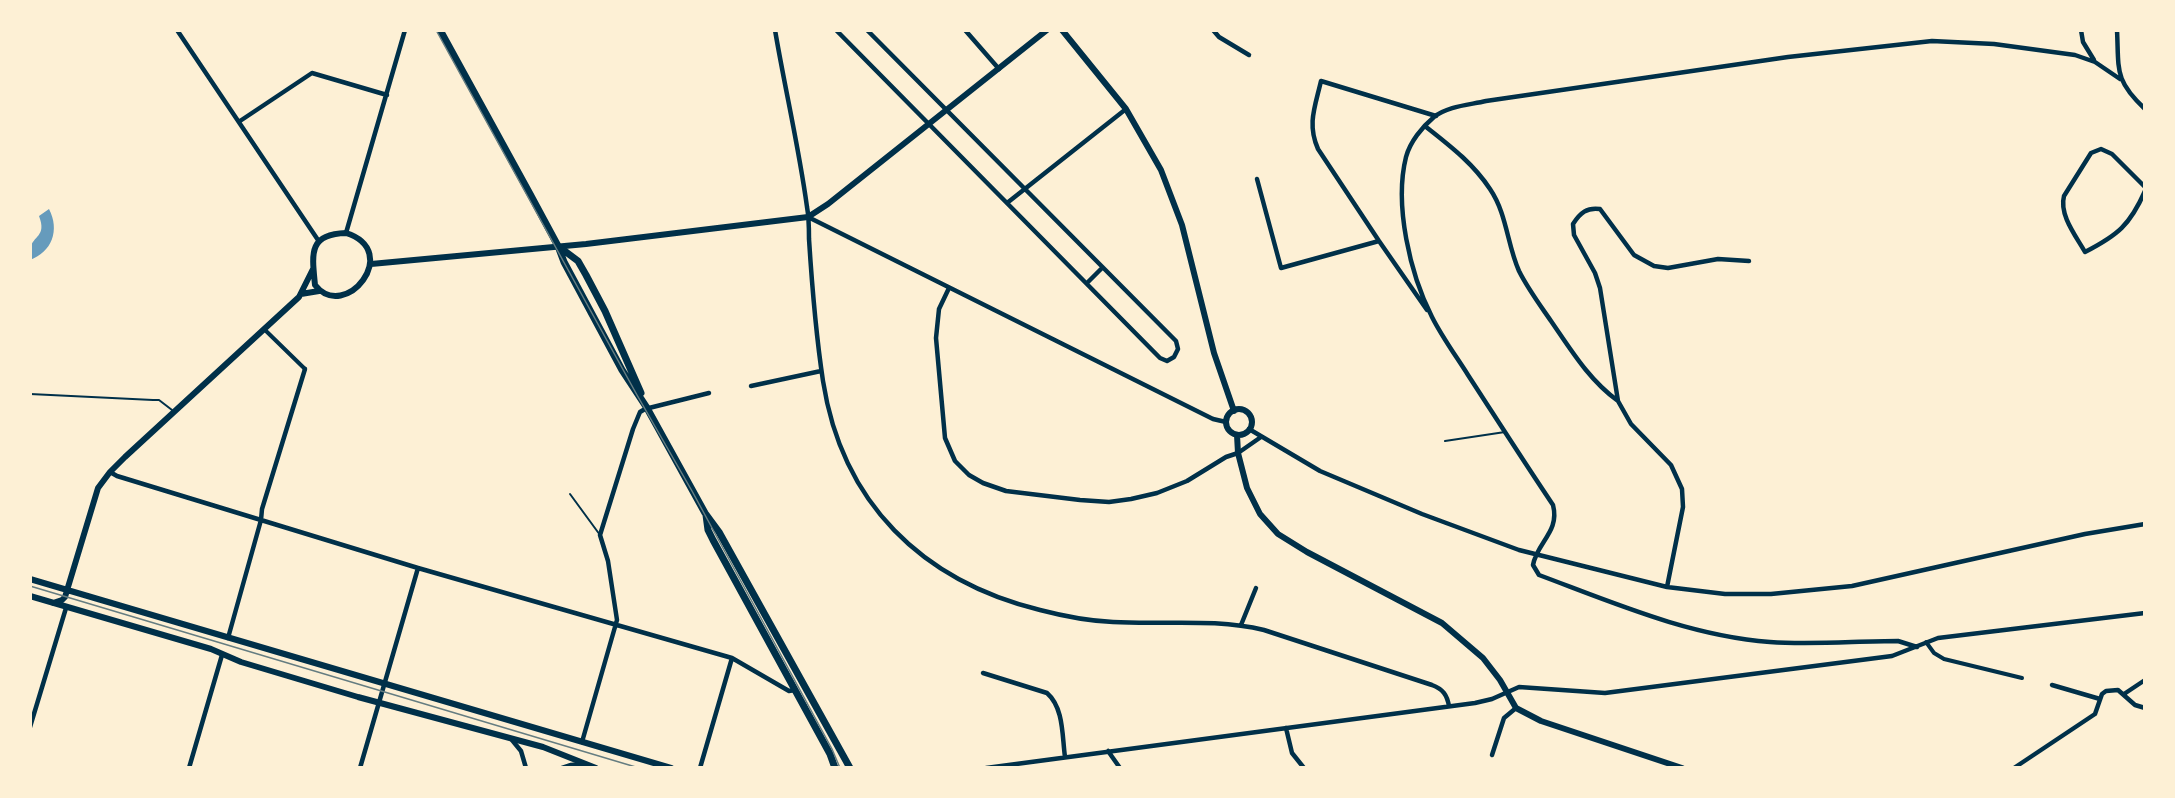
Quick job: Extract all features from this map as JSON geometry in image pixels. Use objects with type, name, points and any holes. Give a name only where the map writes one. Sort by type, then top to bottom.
[{"type":"main road","points":[[440,30],[558,246],[564,262],[622,370],[705,513],[719,532],[850,768]]},
{"type":"main road","points":[[558,246],[578,261],[586,275],[613,327],[646,409]]},
{"type":"main road","points":[[705,513],[712,540],[836,768]]},
{"type":"main road","points":[[795,690],[801,680]]},
{"type":"street","points":[[177,30],[318,240]]},
{"type":"street","points":[[346,233],[405,30]]},
{"type":"street","points":[[775,30],[808,217],[821,370],[830,414],[849,466],[869,500],[908,544],[953,578],[1014,603],[1098,621],[1241,625],[1288,637],[1438,687],[1447,696],[1449,706]]},
{"type":"street","points":[[836,30],[1160,358],[1167,361],[1174,357],[1178,350],[1176,341],[867,30]]},
{"type":"street","points":[[965,30],[999,69]]},
{"type":"street","points":[[370,264],[558,246],[808,217],[824,207],[1047,30]]},
{"type":"street","points":[[1062,30],[1126,109],[1150,148],[1176,208],[1214,353],[1234,411]]},
{"type":"street","points":[[1213,30],[1220,38],[1248,55]]},
{"type":"street","points":[[2081,30],[2085,48],[2095,62]]},
{"type":"street","points":[[2117,30],[2120,79]]},
{"type":"street","points":[[1432,317],[1412,264],[1403,215],[1402,183],[1406,156],[1415,138],[1436,116],[1455,108],[1486,101],[1788,57],[1932,41],[1994,44],[2084,57],[2120,79],[2131,96],[2145,109]]},
{"type":"street","points":[[240,121],[312,73],[387,95]]},
{"type":"street","points":[[1436,116],[1321,81],[1311,122],[1312,136],[1318,149],[1378,241],[1432,317],[1553,505],[1555,514],[1549,537],[1534,556],[1533,565],[1539,575],[1643,614],[1689,628],[1770,642],[1898,641],[1917,647]]},
{"type":"street","points":[[1006,203],[1126,109]]},
{"type":"street","points":[[1425,126],[1475,169],[1492,191],[1502,213],[1519,270],[1533,295],[1589,376],[1618,401],[1631,424],[1671,465],[1682,489],[1683,507],[1667,587]]},
{"type":"street","points":[[2102,149],[2112,154],[2145,187],[2136,211],[2127,225],[2085,252],[2063,211],[2062,202],[2091,153],[2102,149]]},
{"type":"street","points":[[1257,179],[1281,268],[1378,241]]},
{"type":"street","points":[[1618,401],[1600,288],[1595,273],[1574,235],[1573,224],[1578,216],[1592,208],[1600,209],[1634,255],[1654,266],[1668,268],[1718,259],[1749,261]]},
{"type":"street","points":[[808,217],[1213,419],[1226,422]]},
{"type":"street","points":[[301,294],[320,291],[340,295],[354,290],[365,279],[370,264],[369,253],[358,239],[346,233],[328,235],[318,240],[313,252],[313,269],[315,285],[320,291]]},
{"type":"street","points":[[1087,284],[1101,268]]},
{"type":"street","points":[[52,603],[62,600],[68,590],[98,488],[110,472],[301,294],[313,269]]},
{"type":"street","points":[[950,288],[939,309],[937,331],[937,358],[944,427],[952,456],[975,479],[1006,491],[1080,500],[1120,501],[1168,489],[1197,476],[1261,437]]},
{"type":"street","points":[[228,638],[261,520],[262,509],[305,369],[265,330]]},
{"type":"street","points":[[751,386],[821,370]]},
{"type":"street","points":[[582,742],[617,615],[608,561],[600,535],[633,429],[640,412],[646,409],[709,393]]},
{"type":"street","points":[[1234,411],[1247,413],[1251,421],[1249,429],[1244,434],[1237,435],[1229,430],[1227,417],[1234,411]]},
{"type":"street","points":[[1249,429],[1320,471],[1422,514],[1534,556],[1667,587],[1736,594],[1771,594],[1833,589],[2085,534],[2145,524]]},
{"type":"street","points":[[1237,435],[1238,453],[1252,501],[1278,534],[1306,552],[1442,623],[1483,658],[1494,671],[1516,708],[1541,721],[1682,768]]},
{"type":"street","points":[[110,472],[418,568],[732,658],[789,691],[795,690]]},
{"type":"street","points":[[360,768],[418,568]]},
{"type":"street","points":[[30,579],[671,768]]},
{"type":"street","points":[[1241,625],[1256,588]]},
{"type":"street","points":[[30,596],[328,688],[543,747],[596,768]]},
{"type":"street","points":[[30,726],[66,608]]},
{"type":"street","points":[[986,768],[1449,706],[1492,699],[1519,687],[1605,693],[1892,656],[1938,638],[2145,612]]},
{"type":"street","points":[[1926,642],[1934,653],[1944,659],[2022,678]]},
{"type":"street","points":[[189,768],[222,655]]},
{"type":"street","points":[[700,768],[732,658]]},
{"type":"street","points":[[982,673],[1047,693],[1052,697],[1059,710],[1065,757]]},
{"type":"street","points":[[2124,694],[2145,680]]},
{"type":"street","points":[[2052,685],[2100,699]]},
{"type":"street","points":[[2014,768],[2095,714],[2102,694],[2111,689],[2118,690],[2135,705],[2145,708]]},
{"type":"street","points":[[1492,755],[1504,718],[1516,708]]},
{"type":"street","points":[[1286,728],[1292,753],[1304,768]]},
{"type":"street","points":[[510,738],[521,751],[526,768]]},
{"type":"street","points":[[1108,751],[1120,768]]},
{"type":"street","points":[[562,768],[583,764]]},
{"type":"lane","points":[[30,394],[153,400],[167,405],[174,412]]},
{"type":"lane","points":[[1445,441],[1505,432]]},
{"type":"lane","points":[[570,494],[600,535]]},
{"type":"water","points":[[49,209],[54,225],[52,239],[44,252],[30,260],[32,244],[41,228],[39,216]]},
{"type":"tram line","points":[[436,30],[692,491],[832,749],[840,768]]},
{"type":"tram line","points":[[30,586],[639,768]]}]
